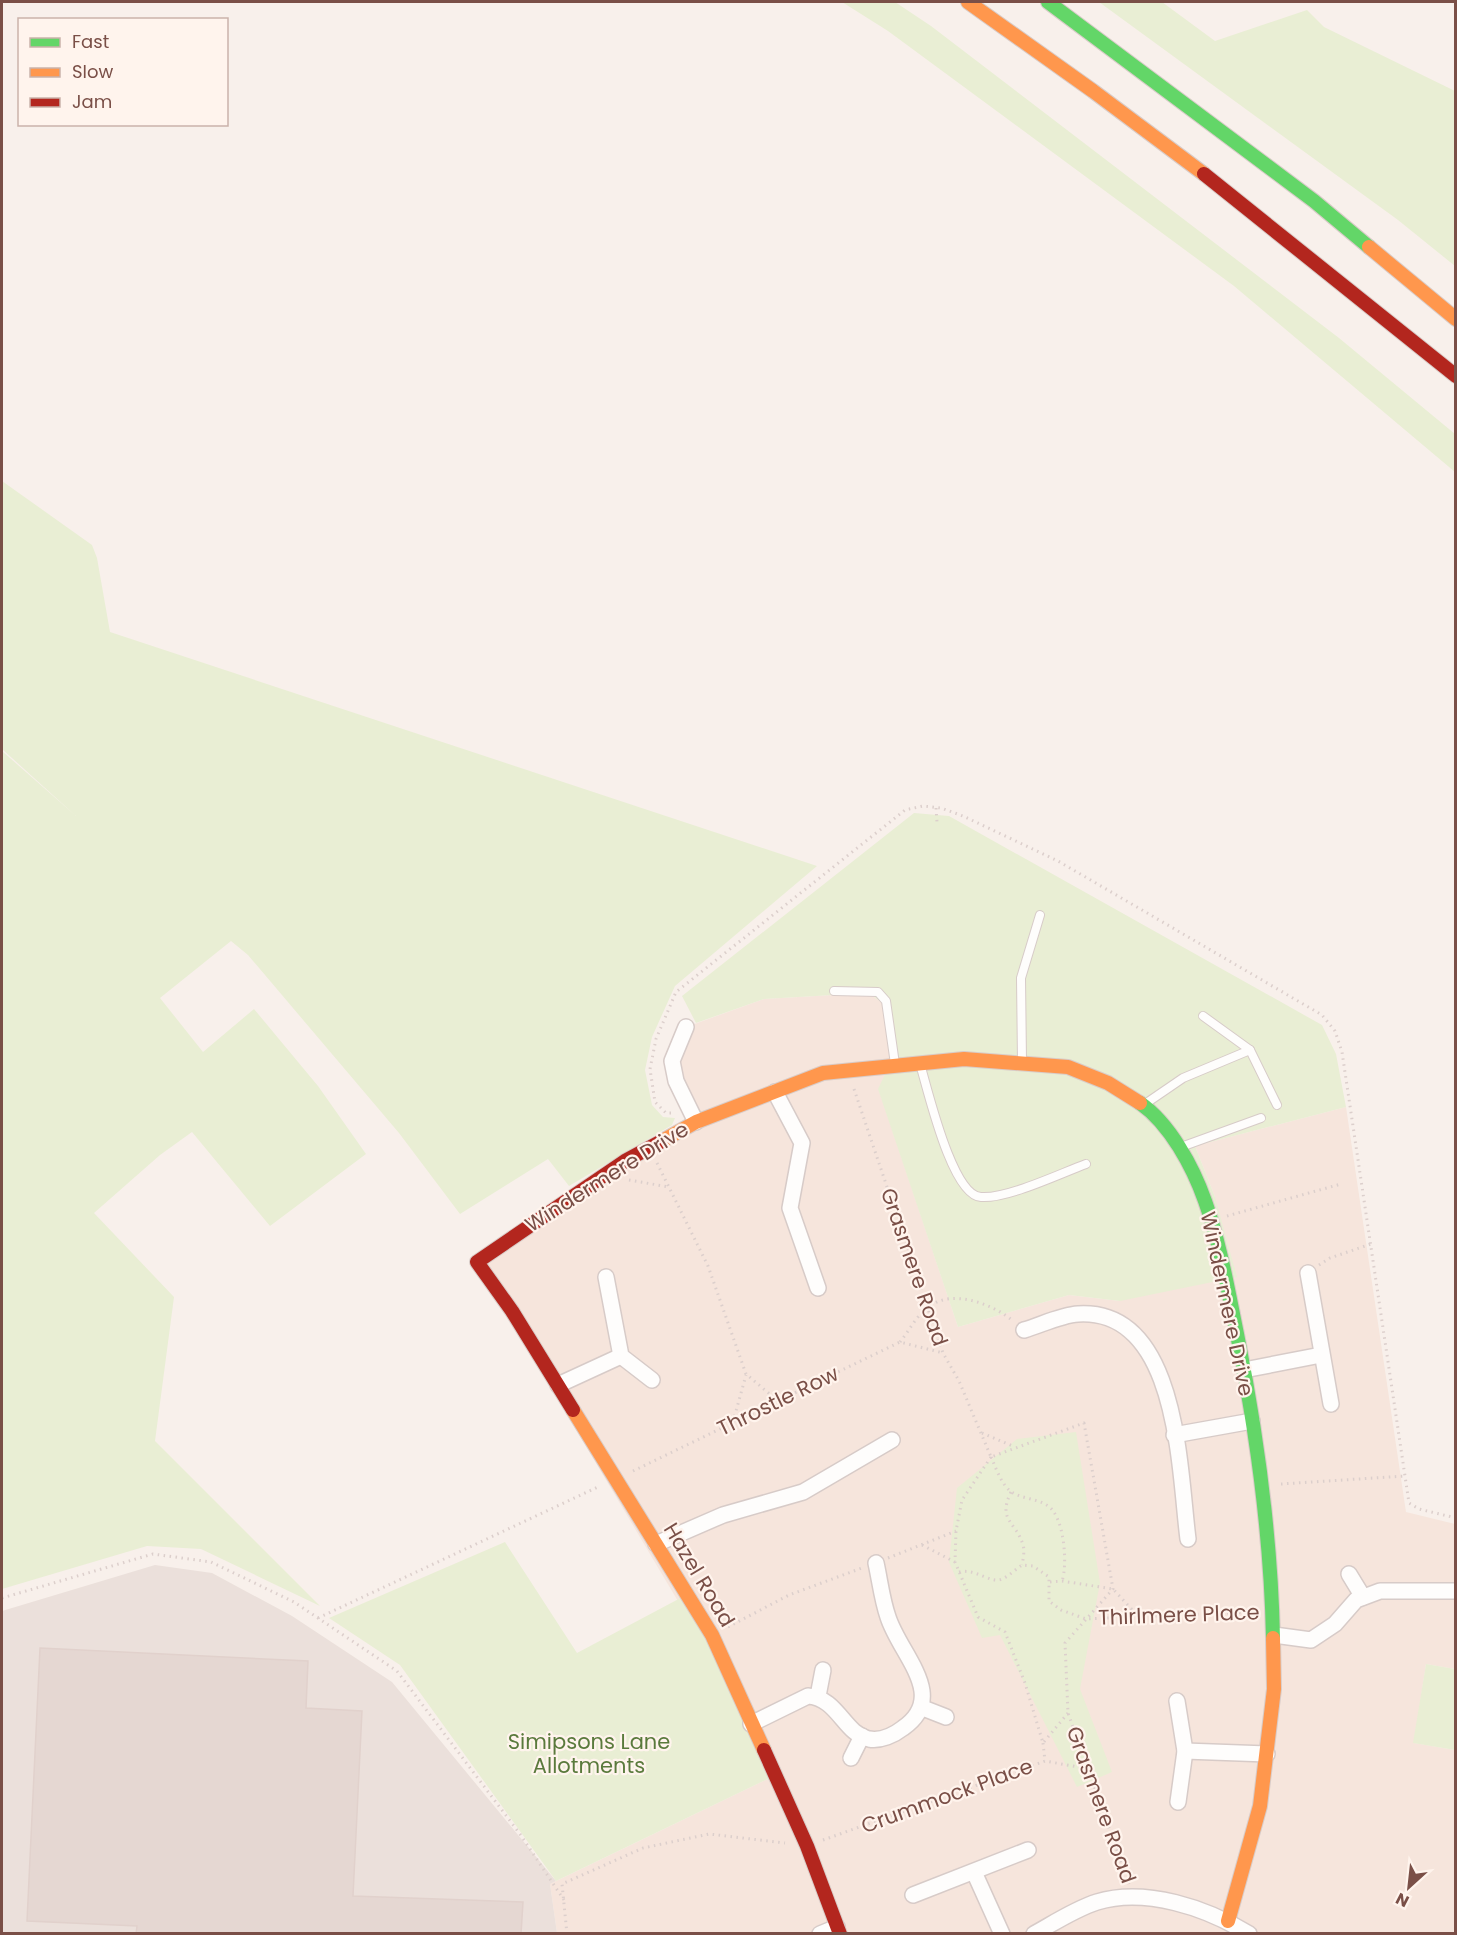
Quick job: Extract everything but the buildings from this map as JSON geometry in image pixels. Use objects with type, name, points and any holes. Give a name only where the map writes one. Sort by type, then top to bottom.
[{"type":"main road","points":[[968,2],[1126,115],[1292,241],[1455,376]]},
{"type":"main road","points":[[1048,2],[1314,201],[1455,319]]},
{"type":"main road","name":"Windermere Drive","points":[[477,1263],[602,1176],[696,1122],[824,1073],[964,1059],[1068,1067],[1107,1083],[1143,1105],[1188,1163],[1210,1221],[1226,1279],[1244,1370],[1262,1485],[1273,1612],[1274,1689],[1260,1806],[1228,1921]]},
{"type":"main road","name":"Hazel Road","points":[[477,1263],[512,1311],[712,1635],[807,1846],[838,1930]]},
{"type":"street","points":[[686,1027],[672,1061],[676,1081],[696,1122]]},
{"type":"street","points":[[775,1092],[802,1143],[790,1208],[818,1288]]},
{"type":"street","points":[[1308,1273],[1331,1404]]},
{"type":"street","points":[[606,1276],[621,1356],[652,1380]]},
{"type":"street","points":[[1024,1330],[1077,1314],[1101,1317],[1127,1328],[1148,1348],[1164,1382],[1174,1435],[1188,1539]]},
{"type":"street","points":[[1244,1370],[1321,1355]]},
{"type":"street","points":[[558,1384],[621,1356]]},
{"type":"street","name":"Windermere Drive","points":[[1174,1435],[1252,1421]]},
{"type":"street","points":[[656,1544],[723,1515],[803,1492],[892,1440]]},
{"type":"street","points":[[751,1724],[808,1696],[818,1696],[829,1703],[862,1736],[877,1739],[896,1733],[911,1722],[923,1708],[923,1695],[916,1670],[900,1646],[887,1616],[876,1563]]},
{"type":"street","points":[[1349,1574],[1363,1597]]},
{"type":"street","points":[[1274,1635],[1311,1640],[1335,1624],[1356,1600],[1380,1590],[1455,1591]]},
{"type":"street","points":[[818,1696],[823,1670]]},
{"type":"street","points":[[1177,1701],[1185,1751],[1178,1802]]},
{"type":"street","points":[[923,1708],[946,1718]]},
{"type":"street","points":[[851,1758],[862,1736]]},
{"type":"street","points":[[1185,1751],[1267,1754]]},
{"type":"street","points":[[913,1895],[1028,1850]]},
{"type":"street","points":[[974,1872],[1002,1934]]},
{"type":"street","points":[[1034,1934],[1097,1902],[1134,1897],[1181,1905],[1228,1921],[1249,1934]]},
{"type":"street","points":[[820,1934],[838,1930]]},
{"type":"lane","points":[[1022,1063],[1021,978],[1040,915]]},
{"type":"lane","points":[[834,991],[878,992],[886,1000],[896,1065]]},
{"type":"lane","points":[[1203,1016],[1250,1050],[1277,1105]]},
{"type":"lane","points":[[1143,1105],[1183,1078],[1250,1050]]},
{"type":"lane","points":[[920,1062],[939,1132],[966,1191],[978,1197],[996,1197],[1086,1164]]},
{"type":"lane","points":[[1178,1148],[1261,1118]]},
{"type":"path","points":[[936,808],[937,822]]},
{"type":"path","name":"Grasmere Road","points":[[849,1072],[943,1353],[959,1381],[991,1457],[962,1500],[956,1531],[955,1562],[978,1617],[1005,1632],[1025,1683],[1043,1743]]},
{"type":"path","points":[[650,1148],[708,1266],[746,1374],[778,1401]]},
{"type":"path","points":[[602,1176],[669,1187]]},
{"type":"path","points":[[1210,1221],[1341,1184]]},
{"type":"path","points":[[1308,1273],[1330,1258],[1371,1244]]},
{"type":"path","points":[[943,1353],[900,1342],[927,1307],[941,1299],[963,1300],[1002,1312],[1024,1330]]},
{"type":"path","name":"Throstle Row","points":[[318,1618],[616,1479],[900,1342]]},
{"type":"path","points":[[733,1422],[746,1374]]},
{"type":"path","points":[[1062,1581],[1065,1560],[1058,1515],[1050,1506],[1011,1492],[991,1457],[1084,1423],[1113,1590],[1137,1615]]},
{"type":"path","points":[[981,1433],[1017,1447]]},
{"type":"path","points":[[1262,1485],[1405,1476]]},
{"type":"path","points":[[1011,1492],[1005,1508],[1006,1517],[1023,1546],[1023,1564]]},
{"type":"path","points":[[712,1635],[789,1596],[956,1531]]},
{"type":"path","points":[[921,1545],[955,1562]]},
{"type":"path","points":[[2,1598],[153,1554],[211,1562],[294,1602],[397,1671],[520,1834],[564,1900]]},
{"type":"path","points":[[959,1572],[968,1570],[997,1580],[1023,1564],[1043,1570],[1050,1582],[1049,1601],[1061,1610],[1086,1619]]},
{"type":"path","points":[[1050,1582],[1062,1581],[1113,1590]]},
{"type":"path","name":"Grasmere Road","points":[[1113,1590],[1065,1643],[1068,1713],[1134,1897]]},
{"type":"path","name":"Thirlmere Place","points":[[1086,1619],[1137,1615],[1273,1612]]},
{"type":"path","name":"Grasmere Road","points":[[1043,1743],[1068,1713]]},
{"type":"path","points":[[1043,1743],[1045,1761]]},
{"type":"path","name":"Crummock Place","points":[[807,1846],[1045,1761],[1089,1769]]},
{"type":"path","points":[[567,1934],[561,1884],[643,1848],[709,1834],[807,1846]]},
{"type":"shaded area","points":[[868,993],[884,1004],[897,1049],[879,1090],[958,1327],[1069,1295],[1120,1301],[1215,1197],[1195,1146],[1346,1107],[1406,1512],[1455,1524],[1455,1669],[1426,1664],[1414,1743],[1455,1750],[1455,1933],[557,1933],[550,1884],[774,1776],[751,1724],[477,1263],[696,1122],[676,1081],[686,1027],[764,999]]},
{"type":"shaded area","points":[[155,1565],[212,1573],[292,1616],[392,1682],[556,1881],[550,1884],[557,1933],[2,1934],[2,1611]]},
{"type":"green space","points":[[842,2],[895,2],[931,26],[1339,338],[1455,434],[1455,472],[1234,286],[888,31]]},
{"type":"green space","points":[[1099,2],[1162,2],[1215,41],[1307,10],[1324,27],[1455,91],[1455,266],[1398,220]]},
{"type":"green space","points":[[2,481],[92,545],[97,558],[110,632],[817,866],[675,986],[652,1037],[645,1070],[652,1105],[663,1117],[675,1118],[672,1125],[569,1186],[548,1159],[460,1214],[399,1133],[248,955],[231,941],[160,998],[203,1052],[254,1009],[318,1086],[366,1154],[270,1226],[192,1132],[160,1155],[94,1213],[174,1297],[155,1441],[320,1606],[201,1549],[147,1546],[2,1589],[2,751],[76,816],[2,749]]},
{"type":"green space","points":[[914,813],[949,816],[1322,1025],[1336,1054],[1346,1107],[1195,1146],[1215,1197],[1237,1277],[1120,1301],[1069,1295],[958,1327],[878,1089],[897,1049],[884,1004],[868,993],[764,999],[696,1023],[682,996]]},
{"type":"green space","points":[[1076,1432],[1100,1583],[1080,1689],[1112,1772],[1077,1787],[1000,1635],[982,1638],[949,1562],[957,1488],[1017,1439]]},
{"type":"green space","name":"Simipsons Lane Allotments","points":[[505,1542],[577,1653],[688,1594],[774,1776],[556,1881],[400,1665],[329,1618]]},
{"type":"green space","points":[[1426,1664],[1455,1669],[1455,1750],[1413,1743]]},
{"type":"traffic: fast","points":[[1048,2],[1314,201],[1369,247]]},
{"type":"traffic: fast","points":[[1140,1103],[1171,1134],[1194,1174],[1205,1201],[1219,1250],[1257,1447],[1266,1523],[1273,1638]]},
{"type":"traffic: slow","points":[[968,2],[1204,174]]},
{"type":"traffic: slow","points":[[1369,247],[1456,319]]},
{"type":"traffic: slow","points":[[662,1141],[696,1122],[823,1073],[964,1059],[1068,1067],[1108,1083],[1140,1103]]},
{"type":"traffic: slow","points":[[573,1410],[712,1635],[764,1750]]},
{"type":"traffic: slow","points":[[1228,1921],[1260,1806],[1274,1689],[1273,1638]]},
{"type":"traffic: jam","points":[[1204,174],[1456,376]]},
{"type":"traffic: jam","points":[[573,1410],[512,1311],[477,1262],[625,1161],[662,1141]]},
{"type":"traffic: jam","points":[[764,1750],[807,1846],[840,1934]]}]
